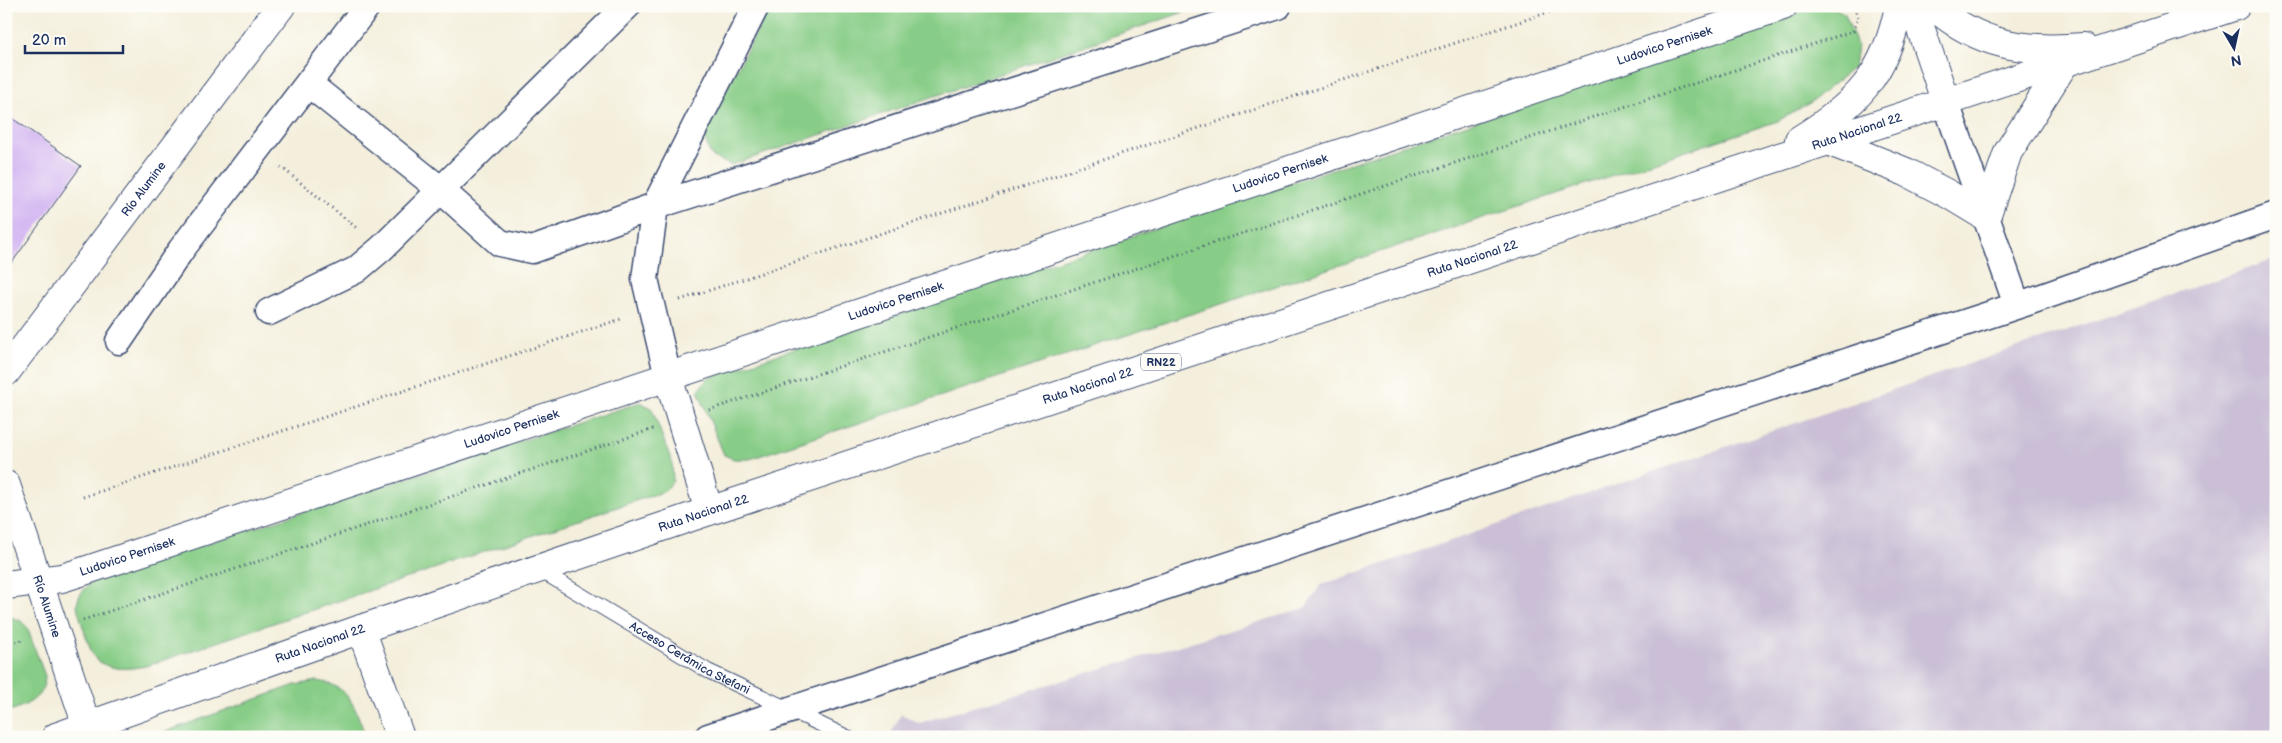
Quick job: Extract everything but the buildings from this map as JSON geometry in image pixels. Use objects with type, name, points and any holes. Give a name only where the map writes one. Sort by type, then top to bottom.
[{"type":"main road","name":"Río Alumine","points":[[6,372],[280,6]]},
{"type":"main road","name":"Ludovico Pernisek","points":[[6,585],[38,581],[81,572],[1783,6]]},
{"type":"main road","points":[[1762,163],[1829,121],[1858,96],[1873,76],[1884,54],[1899,6]]},
{"type":"main road","points":[[1913,6],[1946,103]]},
{"type":"main road","points":[[1933,6],[1954,22],[1975,34],[2010,46],[2060,49],[2124,44]]},
{"type":"main road","name":"Ruta Nacional 22","points":[[56,737],[361,629],[2236,6]]},
{"type":"main road","points":[[1828,141],[1906,172],[1986,217],[2008,152],[2064,64]]},
{"type":"main road","points":[[668,377],[710,512]]},
{"type":"main road","name":"Río Alumine","points":[[6,485],[87,726]]},
{"type":"main road","points":[[361,629],[400,737]]},
{"type":"street","points":[[119,341],[180,250],[368,6]]},
{"type":"street","points":[[269,312],[356,270],[382,248],[627,6]]},
{"type":"street","points":[[668,377],[645,280],[655,206],[756,6]]},
{"type":"street","points":[[309,84],[441,190],[500,243],[532,250],[655,206],[1278,6]]},
{"type":"street","points":[[1946,103],[2018,305]]},
{"type":"street","points":[[708,737],[2018,305],[2276,215]]},
{"type":"lane","name":"Acceso Cerámica Stefani","points":[[538,570],[708,671],[847,737]]},
{"type":"path","points":[[83,497],[1567,6]]},
{"type":"path","points":[[6,645],[1853,31],[1858,18],[1854,6]]},
{"type":"shaded area","points":[[2276,259],[2276,737],[889,737],[901,714],[919,723],[1305,608],[1321,585]]},
{"type":"green space","points":[[774,6],[1202,6],[731,165],[711,156],[703,134],[765,16]]},
{"type":"green space","points":[[1817,7],[1834,7],[1845,14],[1857,45],[1854,67],[1813,101],[1778,121],[750,459],[734,459],[724,455],[698,391],[708,378]]},
{"type":"green space","points":[[641,402],[652,409],[672,462],[673,481],[665,491],[146,666],[112,667],[100,662],[92,654],[77,605],[81,593],[95,580]]},
{"type":"green space","points":[[6,615],[21,621],[27,627],[45,676],[41,690],[33,700],[6,712]]},
{"type":"green space","points":[[317,681],[328,683],[345,693],[355,708],[366,737],[151,737],[295,685]]}]
